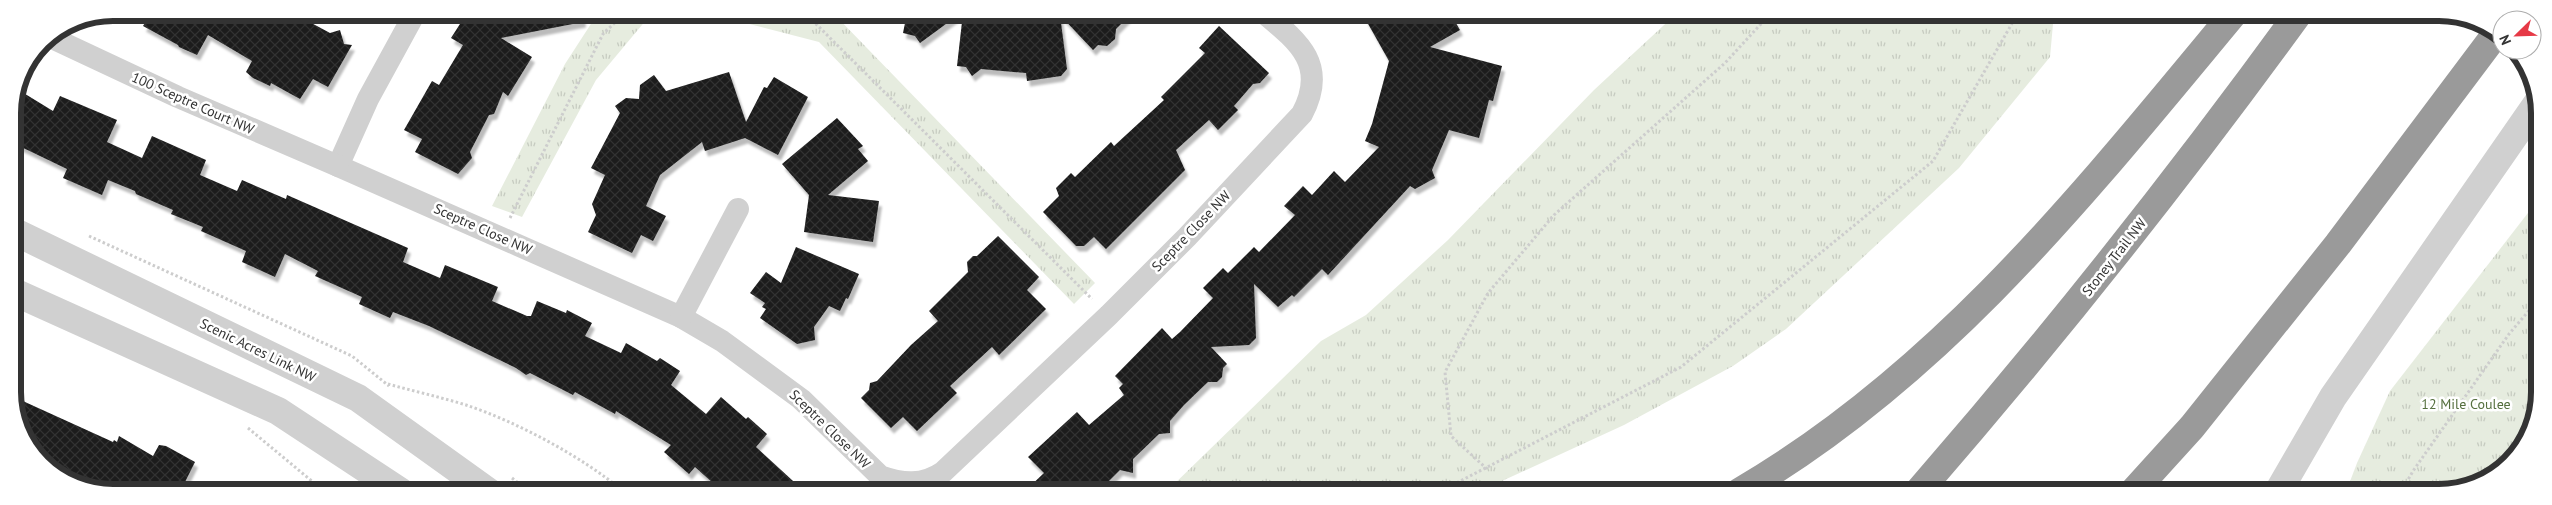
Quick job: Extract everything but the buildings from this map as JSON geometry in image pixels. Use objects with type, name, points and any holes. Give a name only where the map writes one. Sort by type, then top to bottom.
[{"type":"highway","points":[[1753,484],[1852,416],[1901,377],[1951,333],[2017,267],[2227,21]]},
{"type":"highway","name":"Stoney Trail NW","points":[[1925,484],[1986,414],[2094,283],[2216,127],[2294,21]]},
{"type":"highway","points":[[2141,484],[2192,427],[2332,252],[2492,39]]},
{"type":"street","points":[[338,166],[368,99],[412,21]]},
{"type":"street","name":"Sceptre Close NW","points":[[338,166],[680,317],[722,341],[794,394],[836,431],[880,476],[908,483],[924,481],[943,472],[1109,315],[1187,237],[1302,114],[1310,99],[1312,68],[1296,40],[1273,21]]},
{"type":"street","name":"100 Sceptre Court NW","points":[[57,41],[178,97],[338,166]]},
{"type":"street","points":[[2282,484],[2332,397],[2531,112]]},
{"type":"street","points":[[680,317],[738,209]]},
{"type":"street","name":"Scenic Acres Link NW","points":[[21,235],[358,398],[478,484]]},
{"type":"street","points":[[21,295],[278,411],[389,484]]},
{"type":"path","points":[[502,237],[525,185],[603,34],[617,21]]},
{"type":"path","points":[[813,21],[1109,315]]},
{"type":"path","points":[[1487,469],[1451,436],[1445,372],[1488,292],[1554,215],[1725,63],[1764,21]]},
{"type":"path","points":[[1456,484],[1681,367],[1933,161],[2013,21]]},
{"type":"path","points":[[2405,484],[2412,471],[2509,334],[2531,308]]},
{"type":"path","points":[[387,384],[466,405],[532,434],[574,457],[613,484]]},
{"type":"path","points":[[245,426],[315,484]]},
{"type":"green space","points":[[593,21],[645,21],[596,80],[522,217],[492,206],[565,64]]},
{"type":"green space","points":[[738,21],[841,21],[1095,283],[1074,304],[819,42]]},
{"type":"green space","points":[[1668,21],[2053,21],[2050,57],[1959,168],[1786,329],[1733,366],[1624,425],[1495,484],[1174,484],[1321,341],[1366,315],[1448,240],[1594,90]]},
{"type":"green space","name":"12 Mile Coulee","points":[[2531,209],[2531,391],[2528,415],[2524,427],[2512,448],[2495,465],[2474,477],[2456,482],[2444,484],[2349,484],[2390,391]]}]
